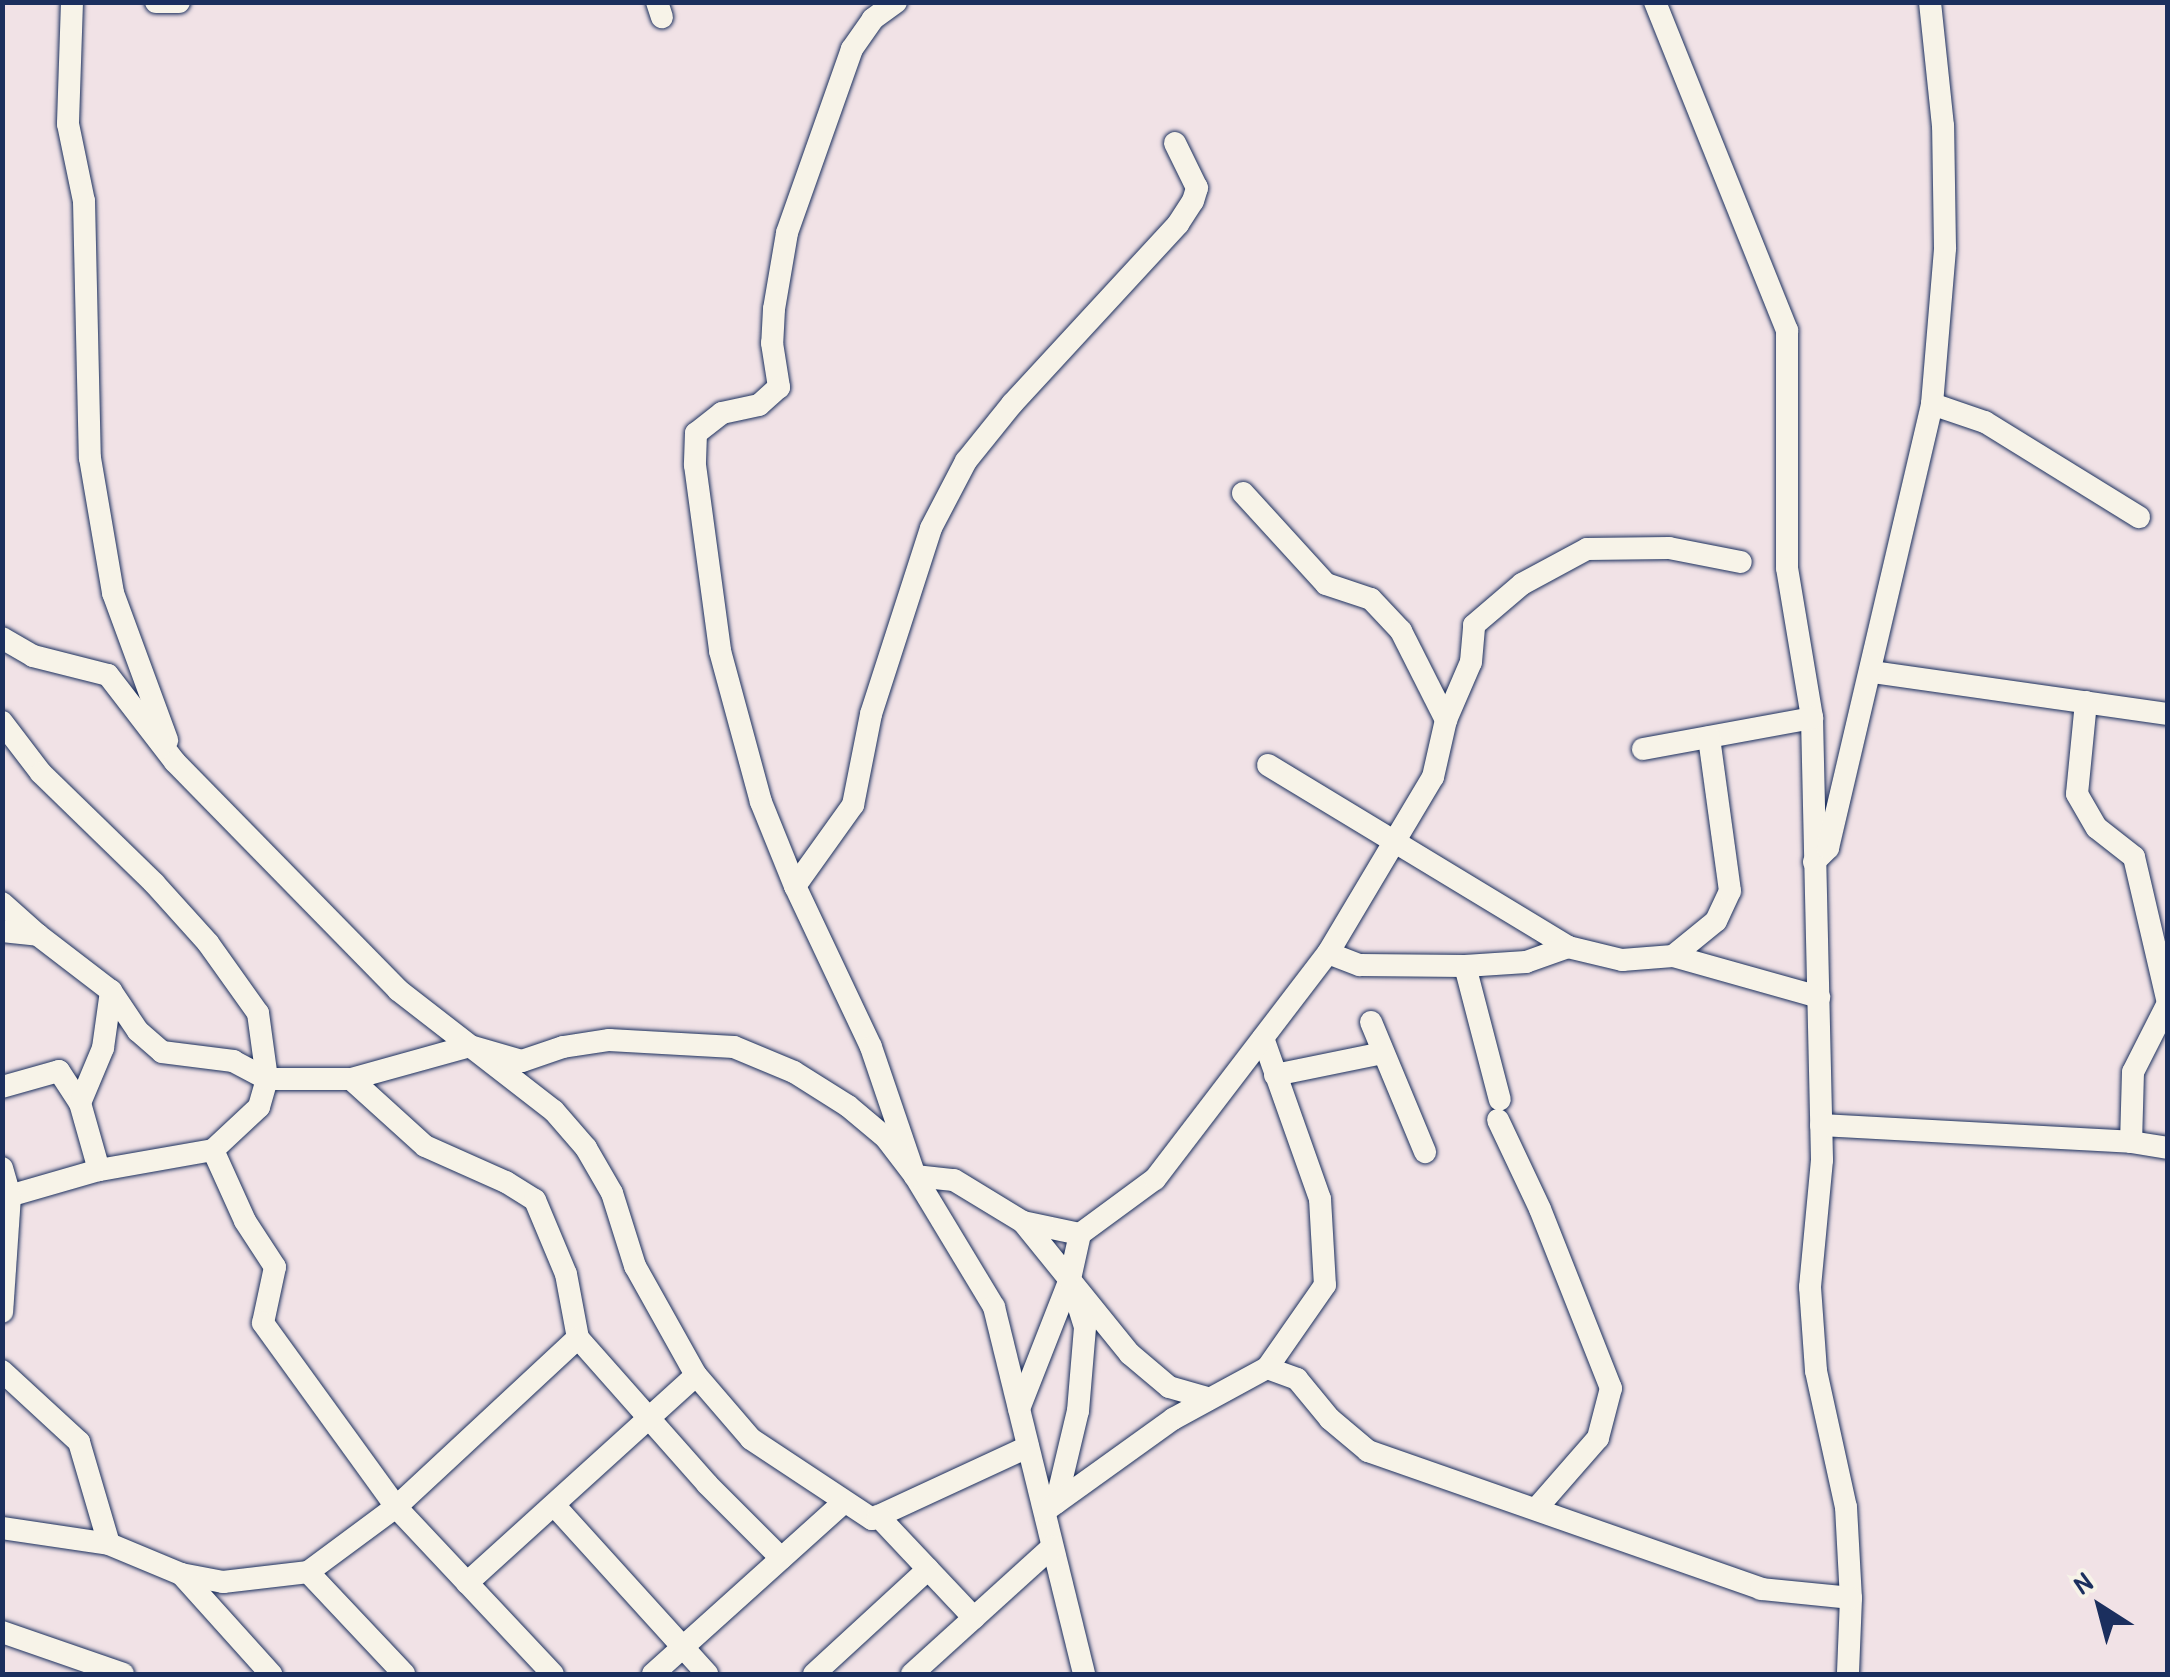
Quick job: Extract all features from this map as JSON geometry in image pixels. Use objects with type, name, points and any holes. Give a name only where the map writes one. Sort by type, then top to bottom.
[{"type":"street","points":[[72,2],[68,124],[84,201],[90,458],[113,593],[175,762]]},
{"type":"street","points":[[156,2],[179,2]]},
{"type":"street","points":[[896,2],[872,19],[852,49],[787,233],[774,309],[779,387],[759,405],[722,413],[696,433],[696,465],[720,650],[761,802],[795,886],[871,1047],[915,1176]]},
{"type":"street","points":[[1655,2],[1787,330],[1787,568],[1812,718],[1821,1125],[1811,1304],[1816,1371],[1846,1507],[1851,1598],[1848,1674]]},
{"type":"street","points":[[1814,862],[1828,848],[1932,404],[1945,248],[1942,126],[1930,2]]},
{"type":"street","points":[[795,886],[853,804],[871,714],[931,528],[966,461],[1012,404],[1178,224],[1193,201],[1197,188],[1176,143]]},
{"type":"street","points":[[1932,404],[1984,422],[2139,517]]},
{"type":"street","points":[[1243,493],[1326,584],[1371,599],[1401,632],[1446,720]]},
{"type":"street","points":[[1019,1409],[1070,1280],[1080,1234],[1155,1179],[1328,953],[1433,777],[1446,720],[1471,662],[1474,626],[1499,601],[1567,556],[1598,548],[1669,548],[1741,562]]},
{"type":"street","points":[[2,638],[33,656],[108,675],[175,762],[398,990],[554,1111],[586,1148],[612,1193],[635,1266],[696,1374],[751,1439],[872,1519],[1028,1446]]},
{"type":"street","points":[[1872,672],[2168,714]]},
{"type":"street","points":[[2086,702],[2076,794],[2097,828],[2134,856],[2168,1003],[2134,1072],[2131,1142]]},
{"type":"street","points":[[1643,749],[1812,718]]},
{"type":"street","points":[[2,722],[40,773],[154,883],[208,943],[258,1013],[267,1079],[259,1107],[213,1150],[99,1170],[6,1197]]},
{"type":"street","points":[[1673,956],[1716,921],[1730,890],[1709,736]]},
{"type":"street","points":[[1268,766],[1393,845],[1568,946],[1622,960],[1673,956],[1818,998]]},
{"type":"street","points":[[2,902],[111,991],[138,1032],[162,1052],[233,1061],[267,1079],[351,1079],[470,1046],[522,1062],[563,1047],[608,1040],[734,1047],[794,1072],[848,1106],[886,1138],[915,1176],[994,1307],[1028,1446],[1050,1507],[1052,1547],[1081,1666],[1058,1674]]},
{"type":"street","points":[[2,931],[38,935]]},
{"type":"street","points":[[1328,953],[1360,965],[1465,966],[1526,962],[1568,946]]},
{"type":"street","points":[[1465,966],[1499,1110],[1610,1388],[1598,1438],[1537,1508]]},
{"type":"street","points":[[80,1103],[103,1048],[111,991]]},
{"type":"street","points":[[1371,1022],[1425,1152]]},
{"type":"street","points":[[1050,1507],[1207,1398],[1267,1368],[1325,1286],[1320,1199],[1263,1038]]},
{"type":"street","points":[[1275,1075],[1383,1052]]},
{"type":"street","points":[[2,1087],[59,1071],[80,1103],[99,1170]]},
{"type":"street","points":[[351,1079],[424,1146],[506,1182],[536,1200],[566,1274],[578,1338],[781,1558]]},
{"type":"street","points":[[1821,1125],[2131,1142],[2168,1148]]},
{"type":"street","points":[[213,1150],[245,1222],[275,1268],[263,1324],[396,1507],[552,1674]]},
{"type":"street","points":[[2,1168],[6,1197],[2,1312]]},
{"type":"street","points":[[915,1176],[954,1180],[1022,1222],[1130,1354],[1170,1386],[1207,1398]]},
{"type":"street","points":[[1022,1222],[1080,1234]]},
{"type":"street","points":[[1050,1507],[1078,1410],[1085,1327],[1070,1280]]},
{"type":"street","points":[[4,1525],[108,1544],[181,1574],[223,1582],[308,1572],[396,1507],[578,1338]]},
{"type":"street","points":[[1267,1368],[1296,1379],[1330,1419],[1368,1451],[1761,1589],[1851,1598]]},
{"type":"street","points":[[2,1371],[79,1442],[108,1544]]},
{"type":"street","points":[[467,1583],[696,1374]]},
{"type":"street","points":[[653,1674],[842,1502]]},
{"type":"street","points":[[554,1505],[707,1674]]},
{"type":"street","points":[[878,1516],[974,1618]]},
{"type":"street","points":[[912,1674],[1052,1547]]},
{"type":"street","points":[[814,1674],[928,1569]]},
{"type":"street","points":[[308,1572],[404,1674]]},
{"type":"street","points":[[181,1574],[272,1674]]},
{"type":"street","points":[[2,1632],[124,1674]]}]
